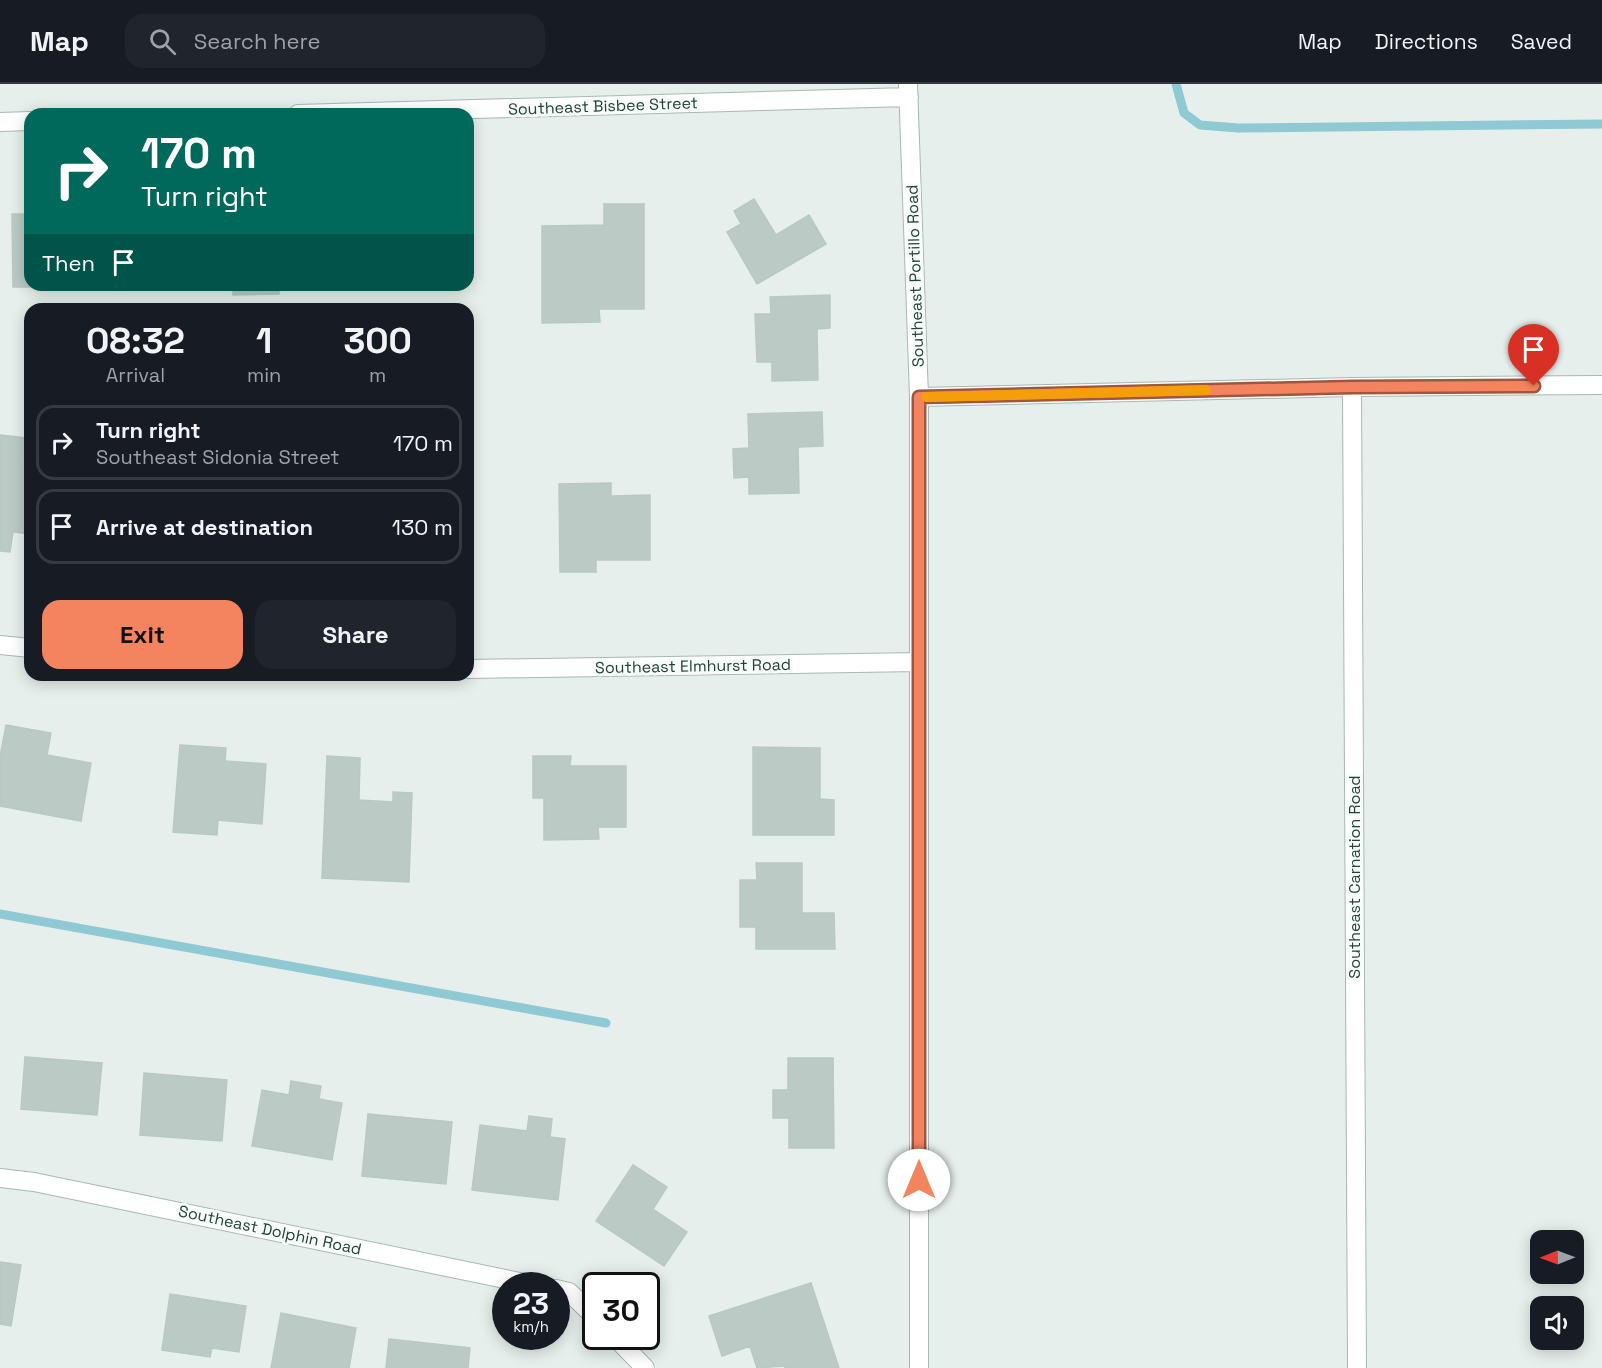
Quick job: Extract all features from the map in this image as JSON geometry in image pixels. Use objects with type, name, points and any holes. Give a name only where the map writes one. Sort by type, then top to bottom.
[{"type":"street","name":"Southeast Bisbee Street","points":[[457,108],[908,91]]},
{"type":"street","name":"Southeast Portillo Road","points":[[908,91],[919,397],[919,1368]]},
{"type":"street","points":[[0,122],[24,121]]},
{"type":"street","points":[[919,397],[1352,387],[1602,385]]},
{"type":"street","name":"Southeast Carnation Road","points":[[1352,387],[1356,1368]]},
{"type":"street","points":[[0,645],[24,647]]},
{"type":"street","name":"Southeast Elmhurst Road","points":[[474,669],[918,662]]},
{"type":"street","name":"Southeast Dolphin Road","points":[[0,1178],[34,1182],[492,1276]]},
{"type":"street","points":[[570,1293],[582,1305]]},
{"type":"street","points":[[628,1350],[645,1368]]},
{"type":"building","points":[[754,199],[776,235],[809,215],[826,244],[757,284],[727,232],[741,224],[734,211]]},
{"type":"building","points":[[604,204],[644,204],[644,309],[599,309],[600,322],[542,323],[542,226],[604,225]]},
{"type":"building","points":[[12,214],[24,214],[24,287],[13,287]]},
{"type":"building","points":[[233,291],[279,291],[279,294],[233,295]]},
{"type":"building","points":[[830,295],[830,328],[817,329],[818,380],[772,381],[772,362],[757,362],[755,314],[771,314],[770,297]]},
{"type":"building","points":[[822,412],[823,446],[798,447],[799,493],[749,494],[749,477],[734,478],[733,449],[749,448],[748,414]]},
{"type":"building","points":[[0,435],[24,438],[24,533],[13,532],[10,552],[0,551]]},
{"type":"building","points":[[611,483],[611,496],[650,495],[650,560],[596,560],[596,572],[560,572],[559,484]]},
{"type":"building","points":[[6,725],[51,733],[47,755],[91,763],[81,821],[0,806],[0,757]]},
{"type":"building","points":[[180,745],[226,748],[225,761],[266,764],[262,824],[218,820],[217,835],[173,832]]},
{"type":"building","points":[[753,747],[820,748],[820,799],[834,800],[834,835],[753,835]]},
{"type":"building","points":[[327,756],[360,758],[359,800],[393,802],[393,792],[412,793],[409,882],[322,878]]},
{"type":"building","points":[[533,756],[571,756],[570,766],[626,766],[626,827],[598,827],[599,839],[544,840],[544,798],[533,798]]},
{"type":"building","points":[[756,863],[802,863],[802,913],[834,913],[835,949],[756,949],[756,927],[740,927],[740,880],[757,880]]},
{"type":"building","points":[[25,1057],[102,1063],[97,1115],[21,1109]]},
{"type":"building","points":[[788,1058],[833,1058],[834,1148],[789,1148],[789,1118],[773,1118],[773,1090],[788,1090]]},
{"type":"building","points":[[144,1073],[227,1080],[222,1141],[140,1135]]},
{"type":"building","points":[[291,1081],[321,1086],[319,1099],[342,1103],[332,1160],[252,1146],[262,1090],[289,1095]]},
{"type":"building","points":[[368,1114],[452,1122],[446,1184],[362,1176]]},
{"type":"building","points":[[529,1116],[552,1119],[550,1137],[565,1139],[558,1200],[472,1190],[480,1125],[527,1131]]},
{"type":"building","points":[[633,1165],[667,1187],[653,1209],[687,1232],[664,1266],[596,1221]]},
{"type":"building","points":[[0,1262],[21,1265],[11,1326],[0,1324]]},
{"type":"building","points":[[811,1283],[839,1368],[785,1368],[784,1366],[757,1368],[750,1346],[722,1356],[709,1316]]},
{"type":"building","points":[[170,1294],[246,1306],[239,1352],[212,1348],[210,1357],[162,1350]]},
{"type":"building","points":[[281,1313],[356,1328],[349,1368],[271,1368]]},
{"type":"building","points":[[389,1339],[470,1348],[468,1368],[386,1368]]},
{"type":"waterway","points":[[1176,84],[1184,113],[1200,125],[1238,128],[1602,124]]},
{"type":"waterway","points":[[0,914],[606,1023]]},
{"type":"slow traffic","points":[[926,397],[1206,390]]},
{"type":"route","points":[[919,1180],[919,397],[1352,387],[1534,386]]}]
